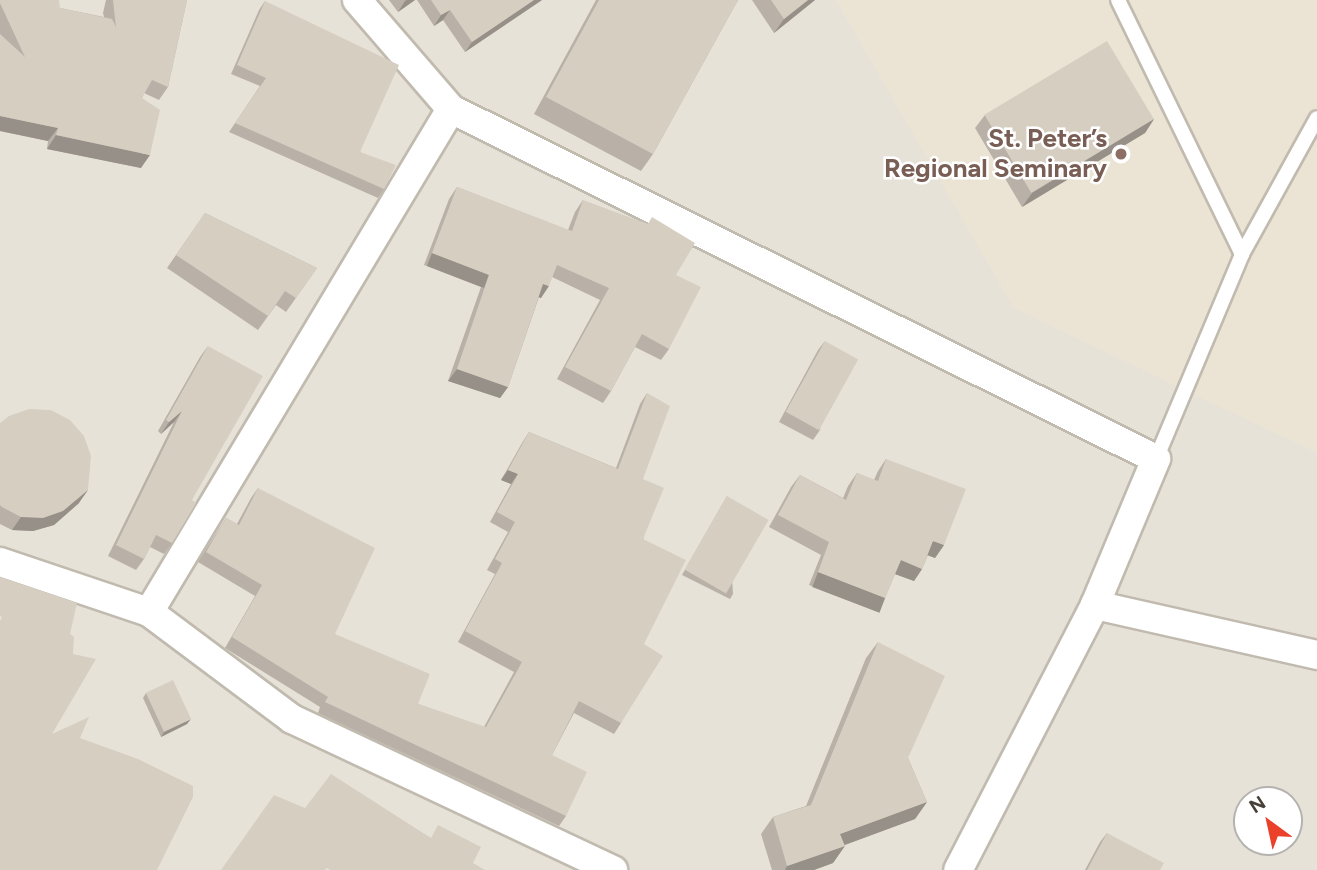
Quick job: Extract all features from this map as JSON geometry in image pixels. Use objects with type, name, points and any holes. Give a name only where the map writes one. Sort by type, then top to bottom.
[{"type":"street","points":[[357,0],[451,109],[1156,459],[1095,605],[958,870]]},
{"type":"street","points":[[149,612],[451,109]]},
{"type":"street","points":[[0,562],[149,612],[292,719],[613,870]]},
{"type":"street","points":[[1095,605],[1317,655]]},
{"type":"lane","points":[[1118,0],[1242,254]]},
{"type":"lane","points":[[1156,459],[1242,254],[1317,118]]},
{"type":"shaded area","points":[[0,0],[1317,0],[1317,870],[0,870]]},
{"type":"shaded area","name":"St. Peter’s Regional Seminary","points":[[836,0],[1317,0],[1317,453],[1014,308]]},
{"type":"building","points":[[0,0],[59,0],[60,8],[112,19],[116,27],[113,0],[187,0],[168,87],[152,80],[142,98],[160,110],[150,155],[56,135],[58,128],[0,116],[0,34],[25,57]]},
{"type":"building","points":[[431,0],[534,0],[472,42],[450,10],[441,15]]},
{"type":"building","points":[[599,0],[738,0],[653,154],[546,97]]},
{"type":"building","points":[[771,0],[808,0],[784,19]]},
{"type":"building","points":[[265,1],[399,65],[360,152],[396,165],[384,189],[235,123],[266,78],[237,65]]},
{"type":"building","points":[[1107,41],[1154,119],[1031,193],[984,115]]},
{"type":"building","points":[[457,187],[572,231],[583,200],[648,224],[652,217],[695,243],[676,275],[701,287],[669,349],[642,334],[611,391],[565,367],[609,288],[557,265],[549,286],[543,284],[508,387],[457,369],[489,275],[432,253]]},
{"type":"building","points":[[205,213],[317,268],[296,298],[285,291],[268,316],[176,255]]},
{"type":"building","points":[[825,341],[858,359],[819,430],[786,412]]},
{"type":"building","points":[[208,346],[263,376],[192,500],[196,503],[172,543],[156,535],[144,559],[116,545],[182,411],[169,422],[166,420]]},
{"type":"building","points":[[647,393],[670,406],[643,479],[664,488],[643,539],[686,560],[644,644],[663,656],[621,723],[579,701],[552,755],[587,772],[566,816],[325,702],[328,697],[232,637],[262,585],[206,552],[226,518],[239,525],[258,488],[375,548],[335,634],[430,674],[418,704],[486,727],[522,662],[465,631],[502,563],[495,559],[515,522],[497,512],[518,474],[508,470],[529,432],[618,469]]},
{"type":"building","points":[[29,409],[51,410],[70,420],[84,436],[91,456],[88,490],[63,511],[43,518],[21,517],[0,505],[0,423],[9,416]]},
{"type":"building","points":[[886,459],[966,489],[944,545],[933,541],[922,569],[901,560],[885,598],[818,572],[829,542],[778,515],[800,475],[846,500],[857,473],[878,481]]},
{"type":"building","points":[[727,496],[769,520],[726,594],[684,570]]},
{"type":"building","points":[[0,577],[77,603],[70,634],[74,637],[73,654],[96,659],[52,734],[89,717],[80,738],[138,759],[193,786],[193,797],[157,870],[0,870]]},
{"type":"building","points":[[878,642],[945,676],[908,758],[927,802],[840,834],[845,846],[787,866],[773,817],[811,805]]},
{"type":"building","points":[[173,680],[191,719],[164,732],[146,693]]},
{"type":"building","points":[[331,774],[431,838],[438,825],[481,847],[473,863],[485,870],[221,870],[274,795],[305,808]]},
{"type":"building","points":[[1107,833],[1164,863],[1160,870],[1087,870]]},
{"type":"place","name":"St. Peter’s Regional Seminary","points":[[1121,154]]}]
